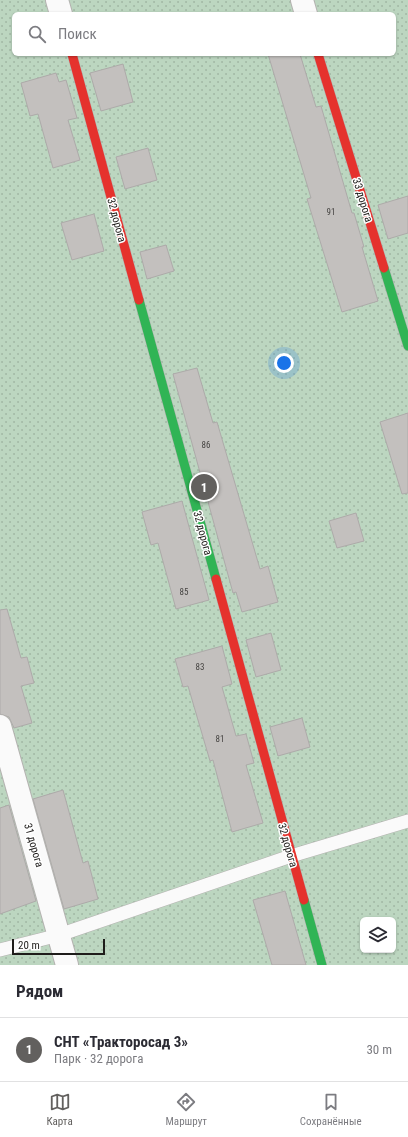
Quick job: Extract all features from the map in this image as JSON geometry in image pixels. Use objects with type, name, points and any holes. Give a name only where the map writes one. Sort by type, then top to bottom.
[{"type":"street","points":[[57,0],[60,12]]},
{"type":"street","points":[[302,0],[305,12]]},
{"type":"street","name":"32 дорога","points":[[73,56],[322,965]]},
{"type":"street","name":"33 дорога","points":[[319,56],[408,346]]},
{"type":"street","name":"31 дорога","points":[[0,726],[67,965]]},
{"type":"lane","points":[[0,950],[59,935],[291,856],[408,821]]},
{"type":"green space","points":[[0,0],[408,0],[408,965],[0,965]]},
{"type":"building","points":[[269,56],[301,56],[316,107],[321,106],[352,213],[354,213],[364,247],[362,247],[378,301],[342,312],[307,199],[311,198]]},
{"type":"building","points":[[123,64],[133,102],[101,111],[90,73]]},
{"type":"building","points":[[56,73],[59,82],[66,80],[77,118],[68,120],[80,160],[53,168],[38,114],[30,116],[21,83]]},
{"type":"building","points":[[148,148],[157,180],[125,189],[116,157]]},
{"type":"building","points":[[408,196],[408,233],[388,239],[378,205]]},
{"type":"building","points":[[94,214],[104,251],[72,260],[61,223]]},
{"type":"building","points":[[166,245],[174,271],[147,279],[140,252]]},
{"type":"building","points":[[197,368],[213,423],[217,422],[260,569],[268,566],[278,602],[242,612],[236,592],[233,593],[173,374]]},
{"type":"building","points":[[408,413],[408,493],[402,494],[380,422]]},
{"type":"building","points":[[182,501],[209,600],[176,609],[158,543],[151,545],[142,512]]},
{"type":"building","points":[[356,513],[364,541],[337,548],[329,521]]},
{"type":"building","points":[[7,609],[21,658],[27,657],[34,683],[21,686],[32,723],[14,728],[9,717],[0,714],[0,610]]},
{"type":"building","points":[[271,633],[281,670],[256,677],[246,640]]},
{"type":"building","points":[[222,646],[232,684],[222,687],[236,736],[246,734],[254,763],[246,765],[263,823],[232,832],[213,760],[210,761],[188,686],[183,687],[175,659]]},
{"type":"building","points":[[302,718],[310,747],[278,756],[270,727]]},
{"type":"building","points":[[63,790],[83,863],[88,861],[98,899],[64,909],[33,799]]},
{"type":"building","points":[[9,805],[36,901],[0,914],[0,808]]},
{"type":"building","points":[[285,891],[306,965],[272,965],[253,900]]},
{"type":"traffic: fast","points":[[384,268],[408,346]]},
{"type":"traffic: fast","points":[[139,300],[216,579]]},
{"type":"traffic: fast","points":[[304,900],[322,965]]},
{"type":"traffic: jam","points":[[73,56],[139,300]]},
{"type":"traffic: jam","points":[[319,56],[384,268]]},
{"type":"traffic: jam","points":[[216,579],[304,900]]},
{"type":"place","name":"СНТ «Тракторосад 3»","points":[[204,487]]}]
